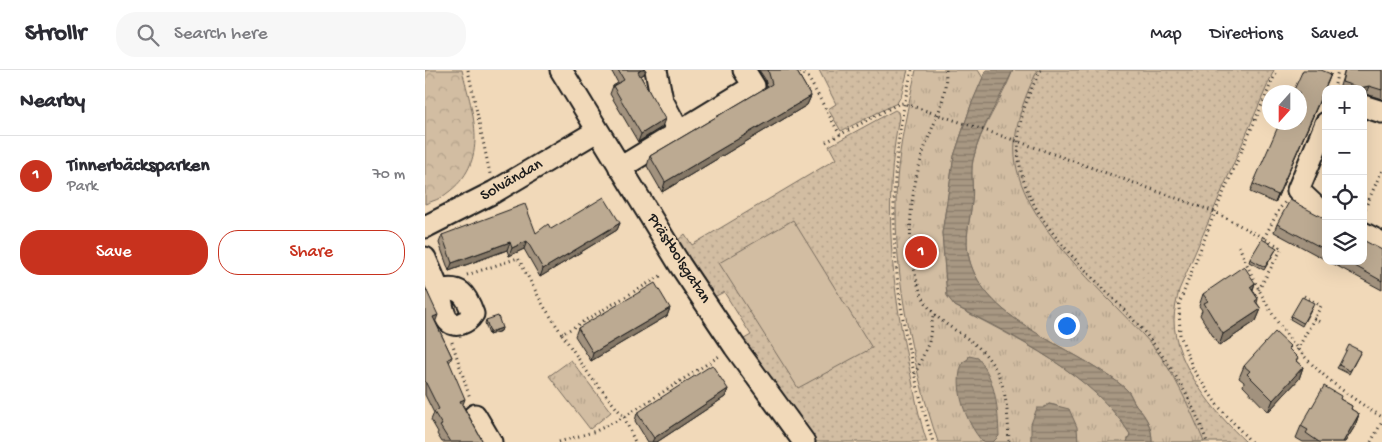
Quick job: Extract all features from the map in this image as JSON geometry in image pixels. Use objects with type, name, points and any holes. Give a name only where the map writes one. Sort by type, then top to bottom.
[{"type":"street","name":"Prästbolsgatan","points":[[561,70],[680,265],[804,442]]},
{"type":"street","points":[[656,70],[662,100],[679,132]]},
{"type":"street","points":[[620,168],[754,86],[744,70]]},
{"type":"street","points":[[1367,107],[1382,112]]},
{"type":"street","points":[[1322,211],[1298,190],[1323,130]]},
{"type":"street","name":"Solvändan","points":[[425,227],[494,192],[597,131]]},
{"type":"street","points":[[1367,235],[1382,243]]},
{"type":"street","points":[[425,258],[439,291],[447,319]]},
{"type":"street","points":[[475,415],[491,442]]},
{"type":"path","points":[[468,70],[494,192]]},
{"type":"path","points":[[912,70],[903,103],[893,185],[893,227],[901,306],[914,374],[933,442]]},
{"type":"path","points":[[946,70],[946,85],[939,115],[923,151],[914,192],[912,215],[914,272],[933,316],[983,352],[997,374],[1006,403],[1009,442]]},
{"type":"path","points":[[1041,70],[1029,94],[1021,118],[1017,141],[1024,185],[1039,216],[1157,348],[1184,391],[1207,442]]},
{"type":"path","points":[[1251,442],[1232,423],[1203,386],[1185,351],[1180,335],[1179,304],[1215,212],[1277,70]]},
{"type":"path","points":[[1335,85],[1338,70]]},
{"type":"path","points":[[795,75],[801,72],[807,77],[840,135]]},
{"type":"path","points":[[826,142],[903,103],[1017,141],[1215,212],[1282,248],[1258,292]]},
{"type":"path","points":[[1367,204],[1382,170]]},
{"type":"path","points":[[1264,238],[1280,208],[1298,190]]},
{"type":"path","points":[[1239,246],[1258,292],[1297,350],[1346,395],[1382,417]]},
{"type":"path","points":[[464,276],[518,258],[538,297],[590,376],[624,418],[635,442]]},
{"type":"path","points":[[562,334],[680,265]]},
{"type":"path","points":[[1297,350],[1321,306],[1304,296]]},
{"type":"path","points":[[914,374],[929,342],[933,316]]},
{"type":"path","points":[[447,319],[453,348],[475,415]]},
{"type":"path","points":[[1314,319],[1320,322]]},
{"type":"path","points":[[559,442],[596,431],[624,418],[735,346]]},
{"type":"path","points":[[1371,442],[1382,422]]},
{"type":"green space","points":[[425,70],[462,70],[474,120],[475,136],[474,152],[469,167],[460,181],[444,196],[425,204]]},
{"type":"green space","points":[[819,70],[908,70],[901,96],[897,103],[841,131],[828,109],[836,104]]},
{"type":"green space","points":[[916,70],[978,70],[983,78],[971,105],[954,156],[942,233],[947,295],[955,306],[1028,345],[1074,375],[1114,412],[1130,434],[1127,442],[1078,442],[1076,429],[1071,417],[1062,408],[1049,404],[1036,421],[1031,442],[938,442],[919,379],[912,346],[900,278],[897,244],[898,165]]},
{"type":"green space","points":[[1013,70],[1274,70],[1268,85],[1262,85],[1262,98],[1179,290],[1174,316],[1176,337],[1189,371],[1210,403],[1246,442],[1152,442],[1153,439],[972,200]]},
{"type":"green space","points":[[1013,70],[1038,70],[1023,105],[1015,142],[1017,170],[1027,197],[1044,225],[1064,252],[1152,345],[1168,367],[1204,442],[1152,442],[1148,422],[1126,389],[1107,374],[1036,333],[1014,318],[994,301],[978,281],[969,258],[967,243],[972,197],[973,160],[981,136]]},
{"type":"green space","points":[[895,110],[898,112],[899,117],[891,181],[891,245],[903,339],[917,407],[927,442],[814,442],[739,342],[751,335],[724,292],[712,298],[677,241],[685,234],[692,245],[836,159],[829,146]]},
{"type":"green space","points":[[793,220],[872,348],[798,388],[719,263]]},
{"type":"green space","points":[[571,360],[611,412],[590,429],[549,376]]},
{"type":"shaded area","points":[[986,70],[1013,70],[980,136],[973,160],[972,197],[967,243],[969,258],[978,281],[994,301],[1014,318],[1036,333],[1107,374],[1126,389],[1148,422],[1152,442],[1127,442],[1130,434],[1115,413],[1075,376],[1003,330],[955,306],[947,296],[942,233],[954,156],[971,105]]},
{"type":"shaded area","points":[[969,356],[978,358],[984,367],[995,395],[999,436],[993,442],[983,442],[966,415],[959,382],[963,362]]},
{"type":"shaded area","points":[[1049,404],[1069,409],[1077,427],[1078,442],[1031,442],[1031,424],[1037,408],[1043,408]]},
{"type":"building","points":[[618,70],[641,70],[638,72],[665,119],[641,134],[613,86],[624,80]]},
{"type":"building","points":[[768,70],[796,70],[811,96],[665,182],[650,156],[772,84]]},
{"type":"building","points":[[1303,70],[1321,70],[1331,74],[1326,85],[1322,85],[1322,95],[1307,129],[1307,85],[1296,85]]},
{"type":"building","points":[[1345,70],[1382,70],[1382,90],[1367,85],[1351,85],[1342,82]]},
{"type":"building","points":[[1277,130],[1306,130],[1278,195],[1253,184]]},
{"type":"building","points":[[604,197],[620,223],[543,269],[527,241],[512,248],[510,242],[452,263],[442,235],[525,204],[536,233],[548,224],[551,229]]},
{"type":"building","points":[[1290,200],[1322,217],[1322,248],[1277,224]]},
{"type":"building","points":[[1262,239],[1277,248],[1265,267],[1250,259]]},
{"type":"building","points":[[1367,242],[1382,250],[1382,281],[1353,265],[1367,265]]},
{"type":"building","points":[[1244,266],[1255,283],[1250,287],[1258,299],[1255,301],[1261,309],[1223,334],[1204,303],[1208,301],[1203,294]]},
{"type":"building","points":[[655,283],[670,308],[593,353],[578,328]]},
{"type":"building","points":[[425,287],[438,315],[433,317],[452,357],[448,359],[465,399],[460,401],[483,442],[450,442],[434,412],[439,409],[425,381]]},
{"type":"building","points":[[1302,297],[1314,303],[1303,323],[1291,316]]},
{"type":"building","points":[[498,316],[502,328],[490,332],[486,320]]},
{"type":"building","points":[[1275,332],[1290,346],[1288,348],[1298,358],[1296,361],[1303,367],[1273,400],[1247,374],[1250,371],[1244,366]]},
{"type":"building","points":[[1349,345],[1361,351],[1350,371],[1339,365]]},
{"type":"building","points":[[712,365],[728,389],[654,438],[637,413]]},
{"type":"building","points":[[1324,386],[1341,396],[1340,399],[1352,406],[1351,409],[1359,414],[1343,442],[1319,442],[1306,433],[1308,430],[1301,426]]},
{"type":"place","name":"Tinnerbäcksparken","points":[[921,252]]}]
